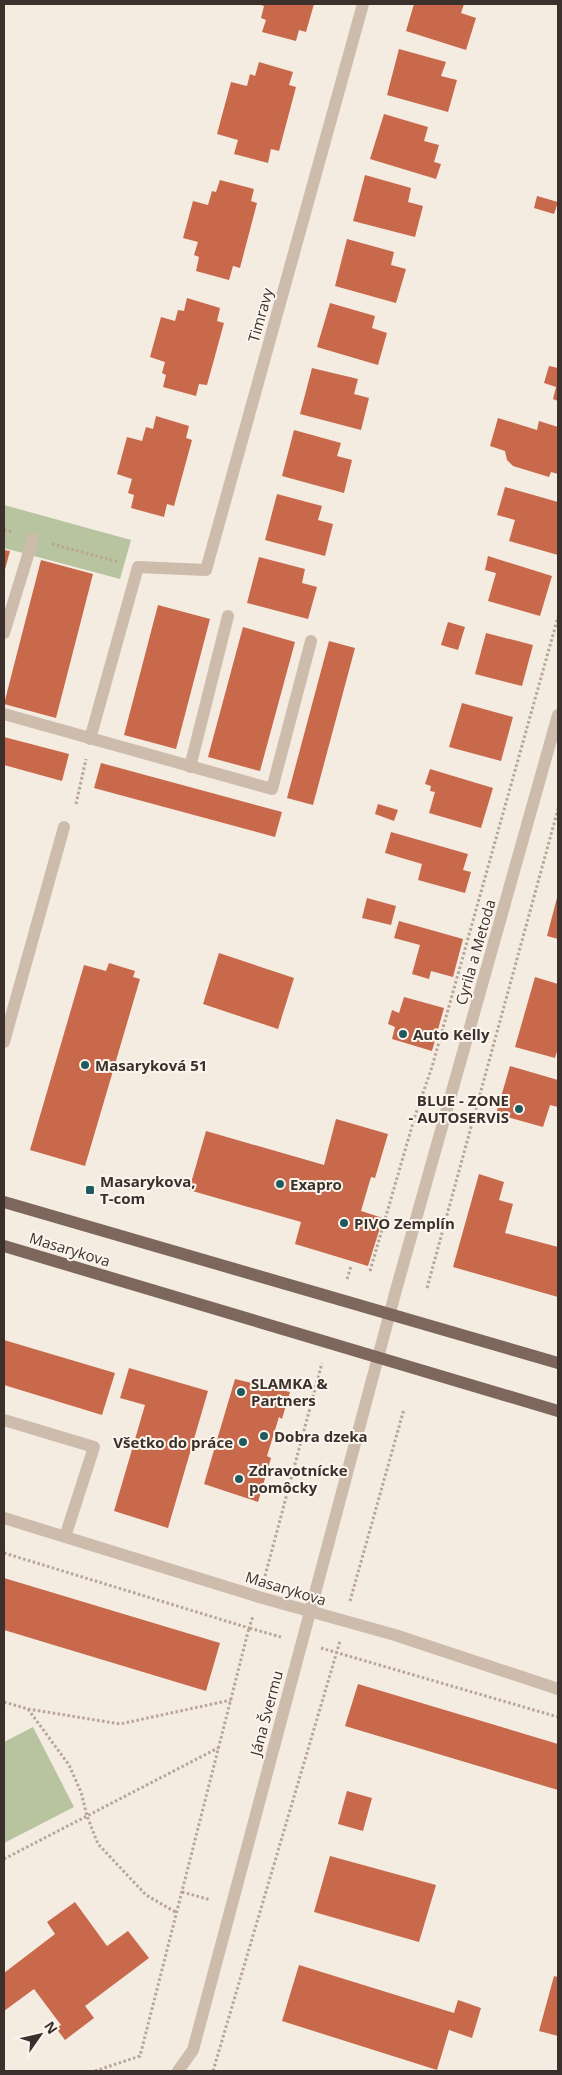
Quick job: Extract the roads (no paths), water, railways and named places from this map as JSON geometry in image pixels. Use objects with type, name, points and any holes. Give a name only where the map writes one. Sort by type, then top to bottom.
[{"type":"main road","name":"Masarykova","points":[[4,1202],[558,1363]]},
{"type":"main road","name":"Masarykova","points":[[4,1246],[558,1411]]},
{"type":"street","name":"Timravy","points":[[90,739],[138,567],[206,570],[363,4]]},
{"type":"street","points":[[4,634],[33,539]]},
{"type":"street","points":[[190,767],[228,616]]},
{"type":"street","points":[[4,714],[272,789],[311,641]]},
{"type":"street","name":"Cyrila a Metoda","points":[[379,1359],[558,715]]},
{"type":"street","points":[[4,1042],[64,827]]},
{"type":"street","name":"Jána Švermu","points":[[178,2071],[193,2050],[379,1359]]},
{"type":"street","points":[[4,1420],[94,1447],[65,1537]]},
{"type":"street","name":"Masarykova","points":[[4,1518],[259,1597],[395,1635],[558,1689]]},
{"type":"place","name":"Auto Kelly","points":[[403,1034]]},
{"type":"place","name":"Masaryková 51","points":[[85,1065]]},
{"type":"place","name":"BLUE - ZONE - AUTOSERVIS","points":[[519,1109]]},
{"type":"place","name":"Exapro","points":[[280,1184]]},
{"type":"place","name":"Masarykova, T-com","points":[[90,1190]]},
{"type":"place","name":"PIVO Zemplín","points":[[344,1223]]},
{"type":"place","name":"SLAMKA & Partners","points":[[241,1392]]},
{"type":"place","name":"Dobra dzeka","points":[[264,1436]]},
{"type":"place","name":"Všetko do práce","points":[[243,1442]]},
{"type":"place","name":"Zdravotnícke pomôcky","points":[[239,1479]]}]
